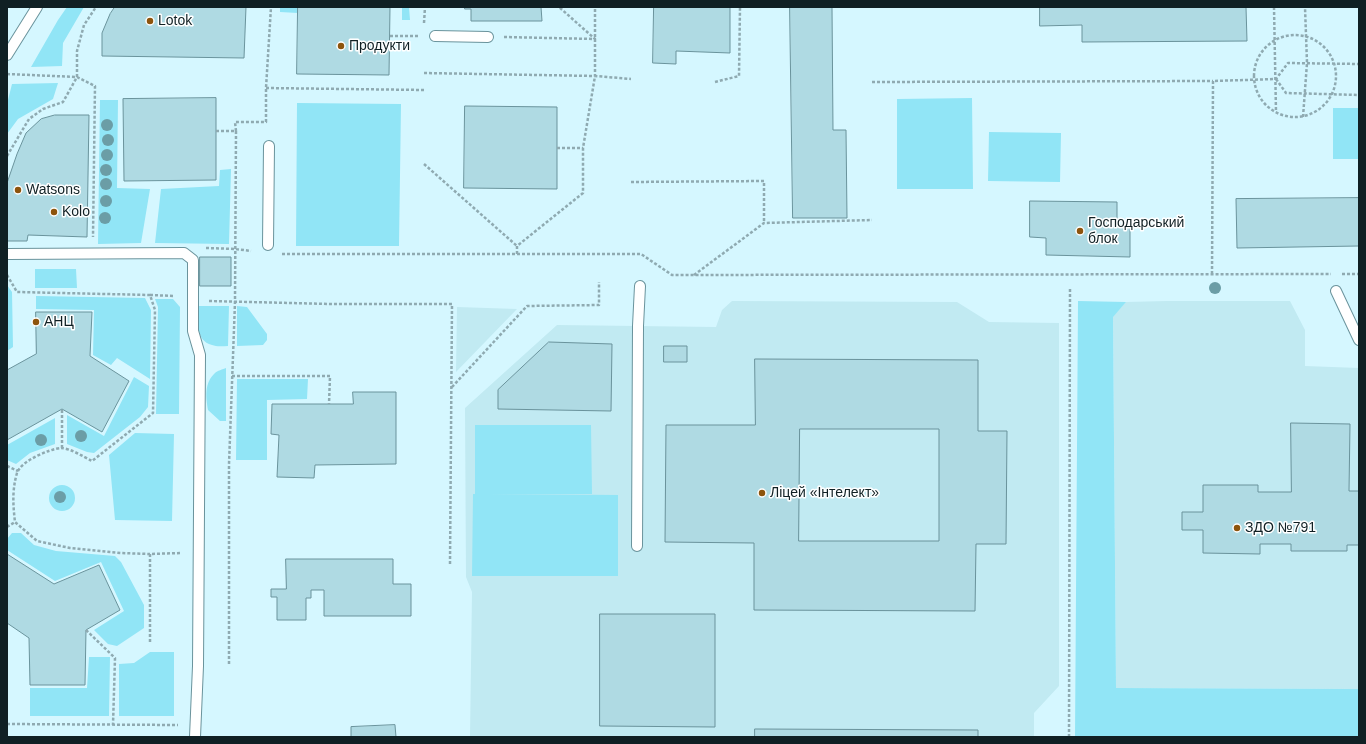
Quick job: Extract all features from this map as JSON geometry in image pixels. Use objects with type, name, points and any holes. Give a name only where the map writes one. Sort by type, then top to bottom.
[{"type":"lane","points":[[7,55],[37,7]]},
{"type":"lane","points":[[435,36],[488,37]]},
{"type":"lane","points":[[268,245],[269,146]]},
{"type":"lane","points":[[7,254],[184,253],[193,260],[193,331],[200,355],[198,666],[194,726],[195,737]]},
{"type":"lane","points":[[637,546],[638,334],[640,286]]},
{"type":"lane","points":[[1336,291],[1359,340]]},
{"type":"path","points":[[7,156],[29,119],[44,108],[63,102],[77,77],[77,51],[84,25],[96,7]]},
{"type":"path","points":[[228,664],[229,472],[235,302],[235,122],[266,122],[266,88],[271,7]]},
{"type":"path","points":[[559,7],[596,39]]},
{"type":"path","points":[[518,246],[583,193],[583,148],[595,76],[595,7]]},
{"type":"path","points":[[715,82],[738,76],[740,7]]},
{"type":"path","points":[[1274,7],[1276,113]]},
{"type":"path","points":[[1303,116],[1306,94],[1307,63],[1306,7]]},
{"type":"path","points":[[1293,35],[1306,36],[1318,42],[1328,51],[1334,63],[1336,76],[1332,94],[1316,111],[1303,116],[1289,117],[1276,113],[1265,105],[1257,93],[1253,80],[1254,66],[1260,54],[1268,44],[1280,37],[1293,35]]},
{"type":"path","points":[[390,36],[424,36]]},
{"type":"path","points":[[488,37],[596,39]]},
{"type":"path","points":[[1276,79],[1288,63],[1359,64]]},
{"type":"path","points":[[424,73],[631,78]]},
{"type":"path","points":[[7,74],[77,77],[95,86],[92,253]]},
{"type":"path","points":[[872,82],[1212,81],[1276,79]]},
{"type":"path","points":[[1276,79],[1286,93],[1359,95]]},
{"type":"path","points":[[1212,81],[1212,274]]},
{"type":"path","points":[[266,88],[424,90]]},
{"type":"path","points":[[216,131],[236,131]]},
{"type":"path","points":[[557,148],[583,148]]},
{"type":"path","points":[[424,164],[518,246],[518,254]]},
{"type":"path","points":[[631,182],[764,181],[764,223]]},
{"type":"path","points":[[693,275],[764,223],[872,220]]},
{"type":"path","points":[[203,248],[235,249],[255,252]]},
{"type":"path","points":[[276,254],[641,254],[672,275],[1359,274]]},
{"type":"path","points":[[7,275],[17,292],[150,295],[155,310],[153,412],[92,461],[80,454],[62,448],[36,455],[18,471],[12,496],[15,522],[37,541],[70,548],[122,553],[199,553]]},
{"type":"path","points":[[451,387],[527,306],[599,305],[599,282]]},
{"type":"path","points":[[1069,737],[1070,289]]},
{"type":"path","points":[[193,300],[235,302],[452,304],[450,564]]},
{"type":"path","points":[[232,376],[330,376],[329,404]]},
{"type":"path","points":[[62,409],[62,448]]},
{"type":"path","points":[[7,466],[18,471]]},
{"type":"path","points":[[7,527],[15,522]]},
{"type":"path","points":[[150,554],[150,642]]},
{"type":"path","points":[[86,630],[115,658],[113,725]]},
{"type":"path","points":[[7,724],[194,726]]},
{"type":"shaded area","points":[[67,7],[84,7],[63,43],[62,66],[31,67],[58,20]]},
{"type":"shaded area","points":[[280,7],[299,7],[298,13],[280,12]]},
{"type":"shaded area","points":[[402,7],[409,7],[410,20],[402,20]]},
{"type":"shaded area","points":[[58,83],[53,99],[18,119],[7,134],[7,104],[12,84]]},
{"type":"shaded area","points":[[972,98],[973,189],[897,189],[897,99]]},
{"type":"shaded area","points":[[100,100],[118,100],[117,188],[150,189],[141,243],[98,244]]},
{"type":"shaded area","points":[[297,103],[401,104],[399,246],[296,246]]},
{"type":"shaded area","points":[[1333,108],[1359,108],[1359,159],[1333,159]]},
{"type":"shaded area","points":[[989,132],[1061,133],[1060,182],[988,181]]},
{"type":"shaded area","points":[[231,169],[229,244],[155,243],[161,189],[219,186],[220,170]]},
{"type":"shaded area","points":[[35,269],[76,269],[77,288],[35,288]]},
{"type":"shaded area","points":[[7,285],[12,292],[13,347],[7,351]]},
{"type":"shaded area","points":[[36,296],[145,298],[151,310],[150,379],[117,358],[111,365],[93,355],[94,310],[36,309]]},
{"type":"shaded area","points":[[155,299],[173,299],[180,307],[179,414],[156,414],[158,307]]},
{"type":"shaded area","name":"Ліцей «Інтелект»","points":[[732,301],[957,302],[989,322],[1059,323],[1059,686],[1034,713],[1034,737],[470,737],[472,592],[466,577],[465,408],[557,325],[716,327],[722,310]]},
{"type":"shaded area","points":[[1078,301],[1126,302],[1113,317],[1116,688],[1359,689],[1359,737],[1075,737]]},
{"type":"shaded area","name":"ЗДО №791","points":[[1290,301],[1305,330],[1305,366],[1359,368],[1359,689],[1116,688],[1113,316],[1126,302]]},
{"type":"shaded area","points":[[199,306],[229,306],[228,346],[214,346],[207,343],[200,335],[198,317]]},
{"type":"shaded area","points":[[237,306],[247,307],[267,334],[267,340],[263,345],[237,346]]},
{"type":"shaded area","points":[[457,307],[517,309],[456,372]]},
{"type":"shaded area","points":[[226,368],[226,421],[220,421],[208,410],[207,386],[211,377],[216,372]]},
{"type":"shaded area","points":[[134,377],[149,386],[148,407],[140,417],[94,453],[87,452],[67,444],[67,415],[104,436]]},
{"type":"shaded area","points":[[237,379],[308,379],[307,399],[267,400],[267,460],[236,460]]},
{"type":"shaded area","points":[[55,418],[55,444],[30,453],[16,464],[7,460],[7,445]]},
{"type":"shaded area","points":[[475,425],[591,425],[592,494],[488,494],[618,495],[618,576],[472,576],[473,494],[475,494]]},
{"type":"shaded area","points":[[135,433],[174,434],[172,521],[115,520],[109,455]]},
{"type":"shaded area","points":[[62,485],[71,489],[75,498],[71,507],[62,511],[53,507],[49,498],[53,489]]},
{"type":"shaded area","points":[[12,533],[21,533],[34,545],[56,551],[115,556],[121,562],[144,605],[144,628],[117,646],[108,644],[94,630],[124,611],[101,562],[55,581],[7,550],[7,539]]},
{"type":"shaded area","points":[[150,652],[174,652],[174,716],[119,716],[119,664],[134,663]]},
{"type":"shaded area","points":[[89,657],[110,657],[109,716],[30,716],[30,688],[87,688]]},
{"type":"building","points":[[115,7],[246,7],[244,58],[102,56],[102,33],[110,14]]},
{"type":"building","points":[[298,7],[390,7],[389,75],[297,74]]},
{"type":"building","points":[[465,7],[541,7],[542,21],[471,21],[471,9],[465,9]]},
{"type":"building","points":[[654,7],[730,7],[730,53],[676,51],[676,64],[653,63]]},
{"type":"building","points":[[790,7],[832,7],[833,130],[846,130],[847,218],[793,218]]},
{"type":"building","points":[[1040,7],[1246,7],[1247,41],[1082,42],[1082,25],[1040,26]]},
{"type":"building","points":[[216,98],[216,180],[124,181],[123,99]]},
{"type":"building","points":[[465,106],[557,107],[557,189],[464,188]]},
{"type":"building","points":[[55,115],[89,115],[87,237],[28,235],[27,241],[7,241],[7,183],[17,154],[26,133],[41,119]]},
{"type":"building","points":[[1359,198],[1359,246],[1237,248],[1236,199]]},
{"type":"building","name":"Господарський блок","points":[[1030,201],[1117,202],[1117,225],[1130,225],[1130,257],[1046,255],[1046,238],[1030,237]]},
{"type":"building","points":[[200,257],[231,257],[231,286],[200,286]]},
{"type":"building","points":[[36,312],[92,312],[90,356],[129,381],[102,432],[62,409],[7,440],[7,370],[36,354]]},
{"type":"building","points":[[549,342],[612,344],[611,411],[498,409],[498,390]]},
{"type":"building","points":[[664,346],[687,346],[687,362],[664,362]]},
{"type":"building","points":[[755,359],[978,360],[978,431],[1007,431],[1006,544],[976,544],[975,611],[754,610],[754,543],[665,542],[666,425],[755,425]],"holes":[[[800,429],[939,429],[939,541],[799,541]]]},
{"type":"building","points":[[353,392],[396,392],[396,464],[315,465],[314,478],[277,477],[279,435],[271,434],[272,404],[353,404]]},
{"type":"building","points":[[1291,423],[1350,424],[1349,491],[1359,491],[1359,545],[1347,545],[1347,551],[1291,551],[1291,544],[1260,544],[1260,554],[1203,553],[1203,530],[1182,530],[1182,512],[1203,512],[1203,485],[1258,485],[1258,492],[1291,492]]},
{"type":"building","points":[[7,554],[54,584],[99,565],[120,610],[86,630],[85,685],[30,685],[29,638],[7,623]]},
{"type":"building","points":[[286,559],[393,559],[393,584],[411,584],[411,616],[324,616],[324,590],[311,590],[311,598],[306,598],[306,620],[277,620],[277,597],[271,597],[271,589],[286,589]]},
{"type":"building","points":[[600,614],[715,614],[715,727],[600,726]]},
{"type":"building","points":[[395,725],[396,737],[351,737],[351,727]]},
{"type":"building","points":[[755,729],[978,730],[978,737],[755,737]]},
{"type":"place","name":"Lotok","points":[[150,21]]},
{"type":"place","name":"Продукти","points":[[341,46]]},
{"type":"place","name":"Watsons","points":[[18,190]]},
{"type":"place","name":"Kolo","points":[[54,212]]},
{"type":"place","name":"Господарський блок","points":[[1080,231]]},
{"type":"place","name":"АНЦ","points":[[36,322]]},
{"type":"place","name":"Ліцей «Інтелект»","points":[[762,493]]},
{"type":"place","name":"ЗДО №791","points":[[1237,528]]}]
